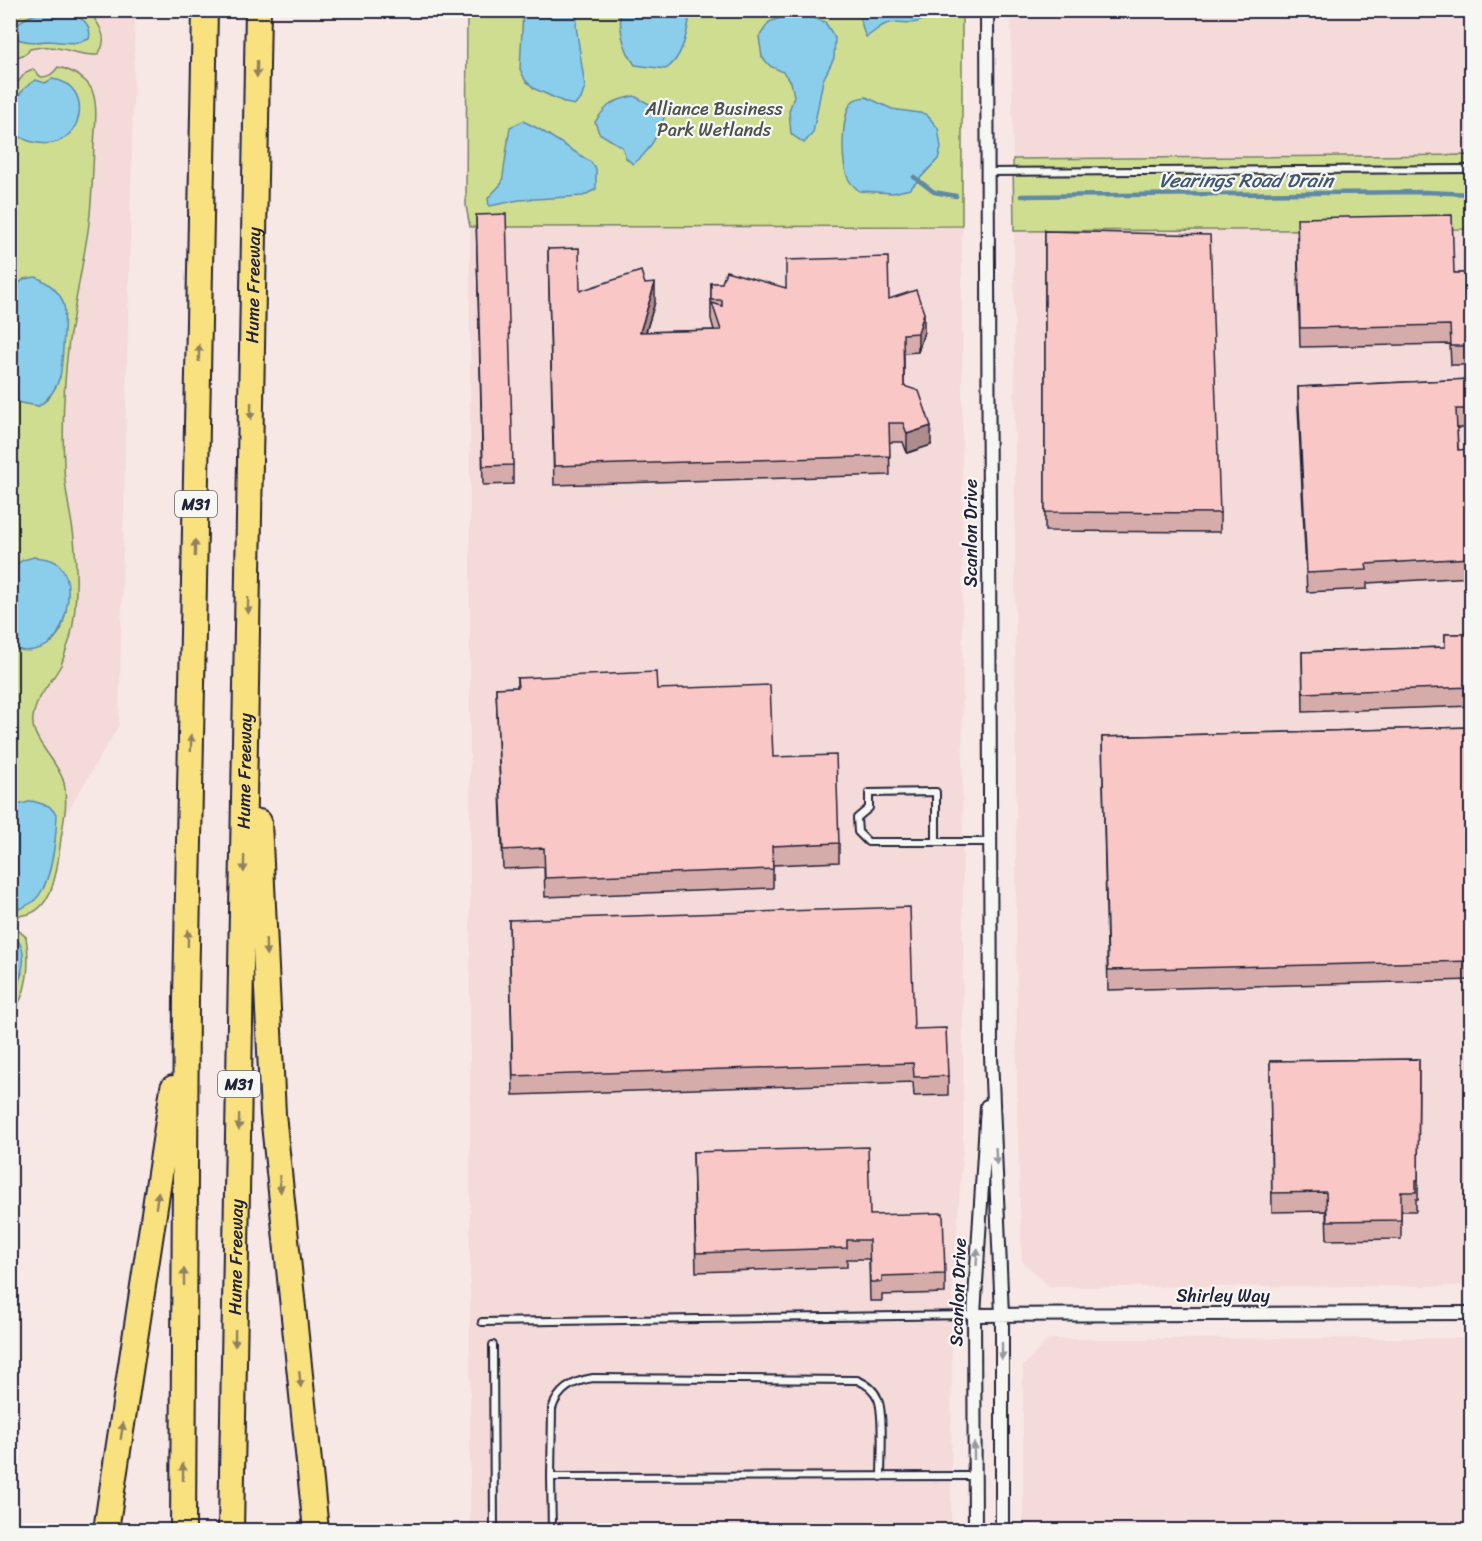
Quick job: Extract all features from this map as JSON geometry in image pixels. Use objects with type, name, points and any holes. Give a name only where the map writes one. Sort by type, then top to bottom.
[{"type":"highway","name":"M31","points":[[183,1530],[186,996],[205,10]]},
{"type":"highway","name":"Hume Freeway","points":[[231,1530],[258,10]]},
{"type":"highway","points":[[248,637],[266,935],[273,1114],[316,1530]]},
{"type":"highway","points":[[106,1530],[186,996]]},
{"type":"street","name":"Scanlon Drive","points":[[987,10],[991,1056],[1002,1315],[1002,1530]]},
{"type":"street","name":"Scanlon Drive","points":[[975,1530],[974,1315],[991,1056]]},
{"type":"street","name":"Shirley Way","points":[[974,1315],[1472,1313]]},
{"type":"lane","points":[[988,172],[1472,170]]},
{"type":"lane","points":[[936,842],[936,792],[869,793],[869,807],[857,818],[858,832],[868,842],[936,842],[991,842]]},
{"type":"lane","points":[[482,1322],[974,1315]]},
{"type":"lane","points":[[493,1345],[494,1530]]},
{"type":"lane","points":[[552,1530],[552,1409],[555,1399],[562,1391],[570,1385],[593,1378],[857,1380],[872,1389],[880,1406],[881,1477]]},
{"type":"lane","points":[[551,1477],[975,1476]]},
{"type":"shaded area","points":[[11,11],[135,11],[119,725],[11,907]]},
{"type":"shaded area","points":[[1011,11],[1471,11],[1471,155],[1013,159]]},
{"type":"shaded area","points":[[962,226],[963,1149],[952,1296],[951,1530],[470,1530],[470,227]]},
{"type":"shaded area","points":[[1471,229],[1471,1286],[1050,1287],[1022,1261],[1017,1111],[1014,231]]},
{"type":"shaded area","points":[[1471,1338],[1471,1530],[1023,1530],[1023,1366],[1049,1339]]},
{"type":"green space","points":[[23,11],[55,11],[28,17],[18,24],[14,37],[35,42],[53,36],[72,14],[59,11],[88,11],[102,32],[101,49],[97,55],[91,55],[42,47],[30,49],[27,53],[11,60],[11,16]]},
{"type":"green space","name":"Alliance Business Park Wetlands","points":[[467,11],[962,11],[962,226],[470,227],[466,206]]},
{"type":"green space","points":[[58,67],[74,73],[88,83],[95,99],[96,112],[89,220],[69,340],[64,402],[64,474],[76,563],[74,614],[70,639],[61,665],[40,697],[33,718],[36,734],[61,775],[66,804],[58,864],[51,891],[45,902],[36,910],[25,915],[11,915],[11,908],[13,912],[44,887],[55,841],[16,804],[11,807],[11,646],[14,649],[52,642],[61,630],[66,611],[46,559],[27,560],[11,568],[11,397],[21,403],[39,406],[49,398],[60,377],[24,279],[11,291],[10,239],[13,210],[10,199],[11,91],[26,72],[33,69],[44,77],[51,75]]},
{"type":"green space","points":[[1471,155],[1471,229],[1014,231],[1013,159]]},
{"type":"green space","points":[[11,928],[26,937],[28,956],[25,988],[11,1014],[10,1003],[22,973]]},
{"type":"water","points":[[55,11],[74,15],[85,22],[90,32],[89,39],[73,43],[33,42],[13,37],[18,24],[23,20]]},
{"type":"water","points":[[523,11],[578,11],[576,26],[585,87],[581,99],[574,105],[535,89],[525,80],[520,69]]},
{"type":"water","points":[[620,11],[682,11],[689,21],[682,48],[676,60],[666,69],[635,65],[623,40]]},
{"type":"water","points":[[857,11],[929,11],[921,21],[886,24],[866,37]]},
{"type":"water","points":[[791,14],[825,22],[835,38],[834,58],[823,80],[813,133],[804,143],[791,134],[789,111],[794,96],[791,82],[783,72],[770,66],[762,57],[759,37],[769,22]]},
{"type":"water","points":[[52,79],[66,84],[75,92],[79,104],[79,116],[74,128],[66,137],[54,143],[38,143],[22,138],[17,134],[11,119],[15,103],[24,89],[36,80],[45,83]]},
{"type":"water","points":[[634,96],[661,110],[664,118],[652,144],[633,164],[626,158],[622,147],[599,133],[595,122],[611,104]]},
{"type":"water","points":[[866,97],[892,109],[926,114],[938,128],[941,148],[938,159],[910,189],[893,193],[859,191],[849,180],[843,152],[846,116],[853,101]]},
{"type":"water","points":[[523,121],[591,162],[596,169],[596,189],[583,196],[519,200],[489,206],[488,198],[502,183],[510,127]]},
{"type":"water","points":[[36,277],[57,292],[64,306],[60,376],[52,393],[39,406],[21,403],[10,397],[11,291],[24,279]]},
{"type":"water","points":[[34,557],[52,560],[60,566],[67,582],[67,603],[62,624],[53,640],[41,648],[24,651],[11,646],[11,568],[23,560]]},
{"type":"water","points":[[32,801],[49,806],[57,815],[52,861],[40,894],[31,903],[12,912],[10,908],[11,807]]},
{"type":"water","points":[[11,935],[22,949],[23,967],[11,1003]]},
{"type":"building","points":[[506,214],[513,465],[483,466],[476,215]]},
{"type":"building","points":[[1452,215],[1454,273],[1472,273],[1472,346],[1451,346],[1450,325],[1300,328],[1297,218]]},
{"type":"building","points":[[1045,231],[1210,235],[1220,513],[1045,512]]},
{"type":"building","points":[[579,248],[580,291],[641,271],[645,284],[655,283],[640,332],[721,330],[712,303],[722,306],[722,300],[711,300],[711,283],[722,283],[726,271],[786,288],[786,260],[888,257],[889,299],[916,290],[924,313],[918,333],[903,334],[904,386],[919,391],[931,426],[907,434],[903,423],[889,423],[890,456],[554,466],[548,249]]},
{"type":"building","points":[[1472,379],[1472,409],[1456,409],[1458,450],[1471,449],[1472,558],[1366,564],[1367,570],[1307,573],[1298,387]]},
{"type":"building","points":[[1445,634],[1472,634],[1472,687],[1303,693],[1302,652],[1445,647]]},
{"type":"building","points":[[656,672],[657,689],[770,685],[773,757],[836,755],[839,843],[772,846],[773,869],[545,878],[544,848],[503,850],[496,688],[518,687],[517,678]]},
{"type":"building","points":[[1472,727],[1472,961],[1108,970],[1102,737]]},
{"type":"building","points":[[910,907],[914,1029],[946,1028],[948,1076],[914,1077],[913,1063],[513,1076],[509,920]]},
{"type":"building","points":[[1419,1059],[1418,1180],[1416,1180],[1416,1192],[1401,1192],[1401,1220],[1327,1221],[1326,1192],[1272,1193],[1270,1061]]},
{"type":"building","points":[[868,1147],[870,1215],[943,1213],[945,1274],[882,1276],[882,1282],[870,1282],[869,1240],[847,1240],[847,1248],[696,1253],[693,1152]]},
{"type":"waterway","name":"Vearings Road Drain","points":[[914,177],[934,192],[956,196]]},
{"type":"waterway","name":"Vearings Road Drain","points":[[1021,196],[1425,192],[1472,194]]}]
